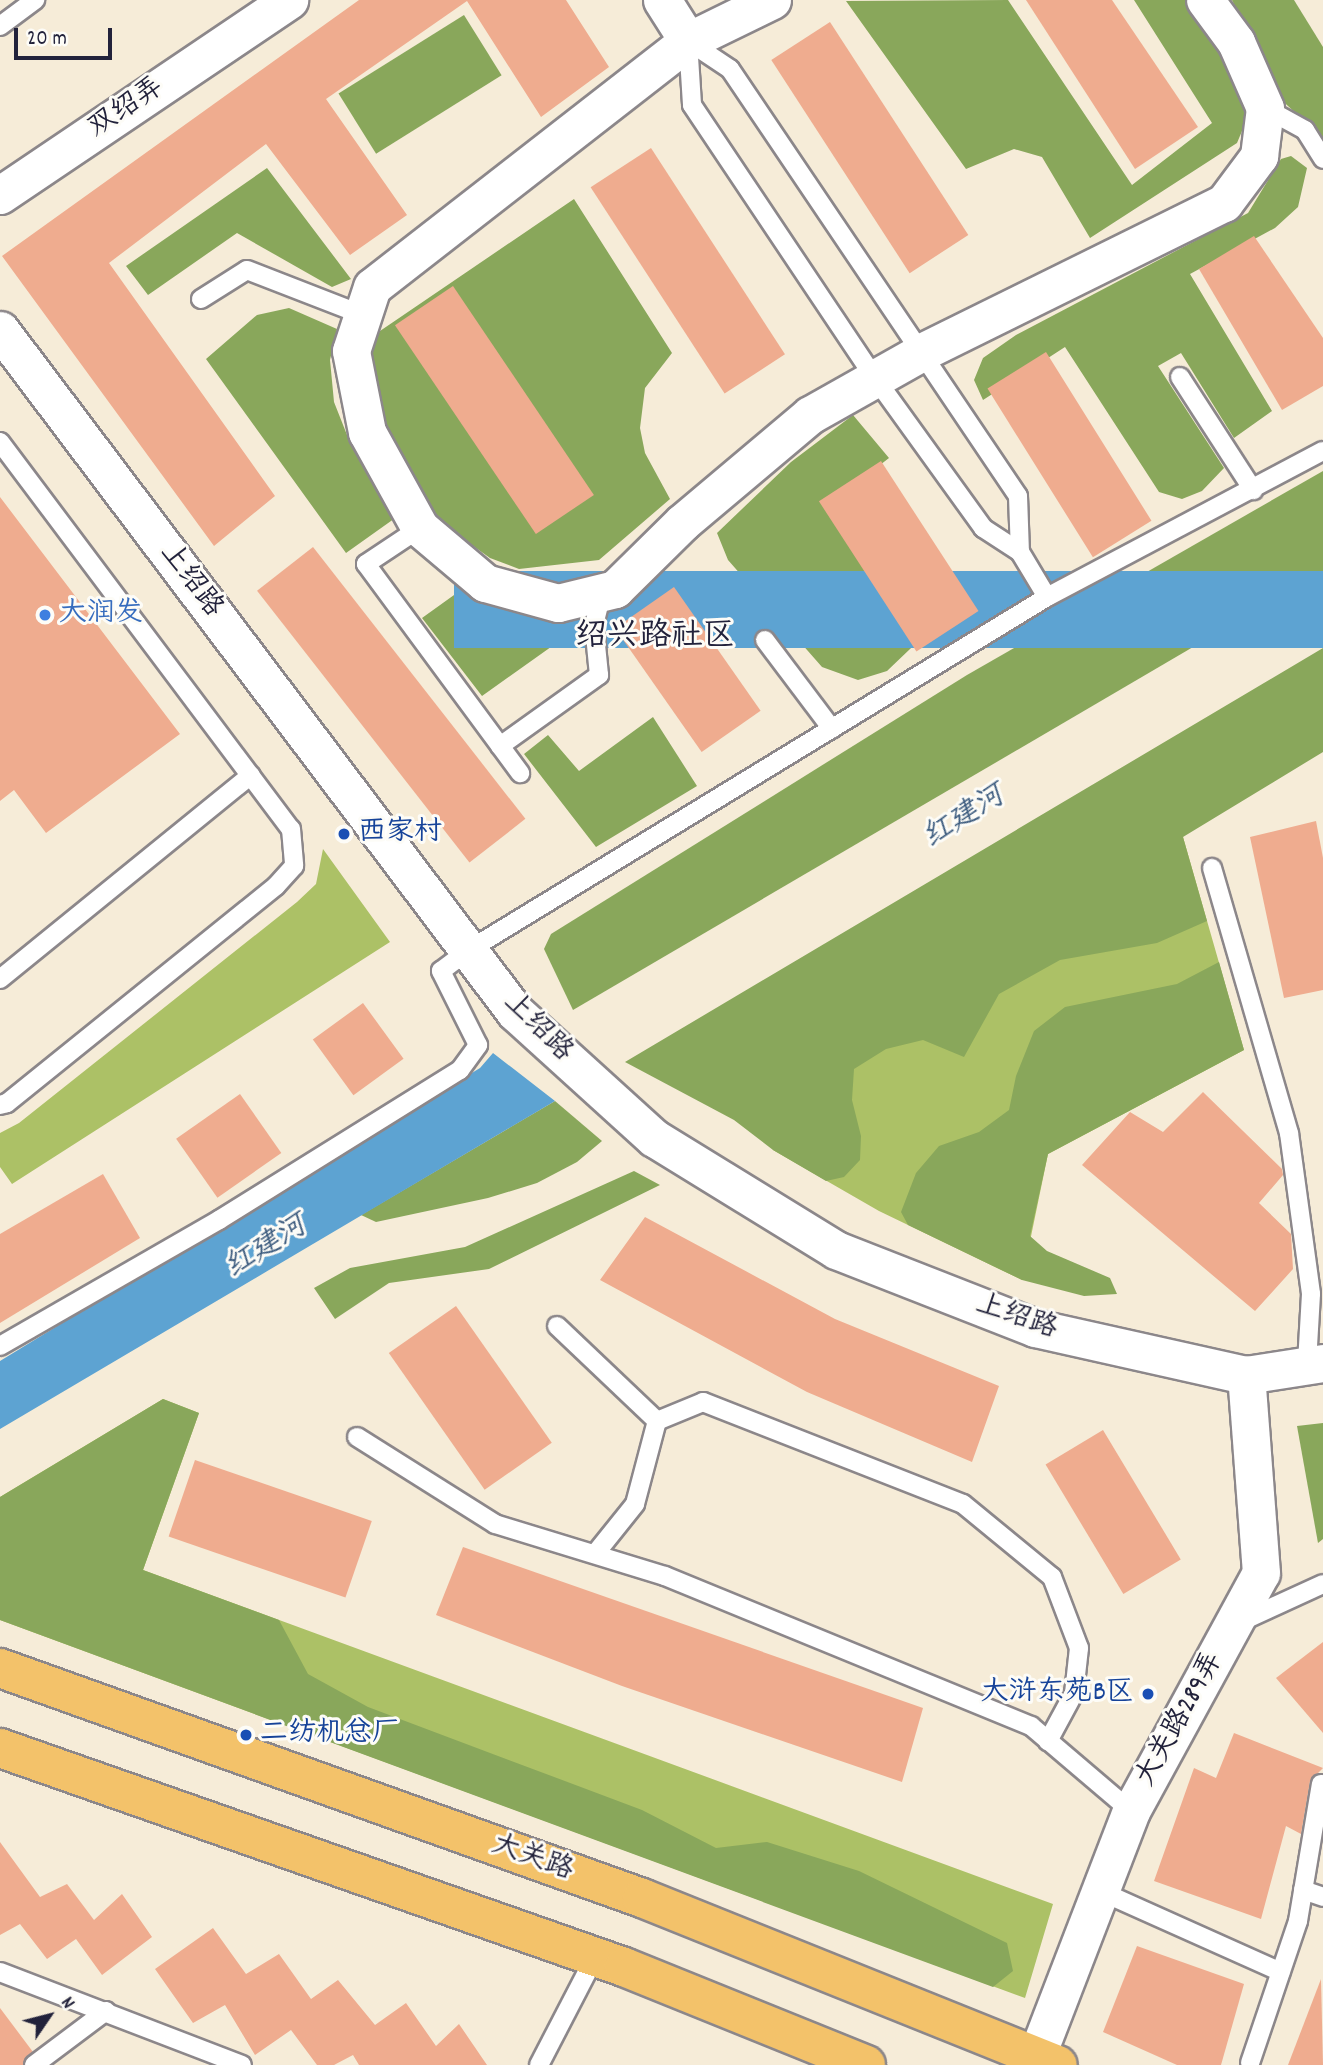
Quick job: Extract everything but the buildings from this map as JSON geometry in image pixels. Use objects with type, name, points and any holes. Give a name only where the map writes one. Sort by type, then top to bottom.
[{"type":"main road","name":"大关路","points":[[0,1668],[642,1898],[1042,2062]]},
{"type":"main road","points":[[0,1748],[595,1956],[866,2065]]},
{"type":"street","name":"双绍弄","points":[[0,195],[289,0]]},
{"type":"street","points":[[662,0],[688,41]]},
{"type":"street","points":[[772,0],[688,41],[372,288],[351,351],[368,432],[420,528],[485,583],[558,603],[615,589],[682,522],[810,415],[922,352],[1224,204],[1259,156],[1265,108],[1236,42],[1205,0]]},
{"type":"street","name":"上绍路","points":[[0,330],[515,1012],[654,1138],[836,1250],[1035,1328],[1246,1374],[1315,1364]]},
{"type":"street","name":"大关路289弄","points":[[1042,2062],[1100,1891],[1131,1811],[1261,1573],[1246,1374]]},
{"type":"lane","points":[[0,26],[35,0]]},
{"type":"lane","points":[[688,41],[730,68],[1018,496],[1020,552]]},
{"type":"lane","points":[[688,41],[692,105],[875,378],[983,528],[1020,552],[1047,597]]},
{"type":"lane","points":[[1265,108],[1305,130],[1323,159]]},
{"type":"lane","points":[[201,299],[247,270],[363,316]]},
{"type":"lane","points":[[1180,377],[1253,490]]},
{"type":"lane","points":[[0,442],[291,829],[294,866],[222,929],[0,1105]]},
{"type":"lane","points":[[0,1346],[219,1220],[460,1070],[478,1045],[441,971],[469,950],[1047,597],[1323,451]]},
{"type":"lane","points":[[420,528],[366,564],[520,773]]},
{"type":"lane","points":[[500,746],[598,675],[594,625],[602,592]]},
{"type":"lane","points":[[765,640],[832,729]]},
{"type":"lane","points":[[0,979],[251,775]]},
{"type":"lane","points":[[1212,868],[1289,1133],[1311,1294],[1315,1364]]},
{"type":"lane","points":[[557,1325],[657,1421]]},
{"type":"lane","points":[[657,1421],[703,1402],[963,1504],[1052,1577],[1079,1648],[1074,1693],[1048,1741]]},
{"type":"lane","points":[[595,1554],[635,1504],[657,1421]]},
{"type":"lane","points":[[357,1437],[495,1524],[665,1576],[1031,1726],[1131,1811]]},
{"type":"lane","points":[[1233,1625],[1323,1584]]},
{"type":"lane","points":[[1250,2063],[1281,1972],[1303,1890],[1321,1784]]},
{"type":"lane","points":[[1303,1890],[1323,1897]]},
{"type":"lane","points":[[1100,1891],[1281,1972]]},
{"type":"lane","points":[[538,2065],[595,1956]]},
{"type":"lane","points":[[0,1972],[242,2065]]},
{"type":"lane","points":[[34,2065],[106,2011]]},
{"type":"green space","points":[[1008,0],[1132,185],[1212,123],[1134,0],[1186,0],[1227,56],[1247,119],[1237,143],[1090,238],[1042,157],[1014,149],[966,169],[846,1]]},
{"type":"green space","points":[[1232,0],[1294,0],[1323,47],[1323,138],[1276,95]]},
{"type":"green space","points":[[464,15],[502,75],[376,154],[338,93]]},
{"type":"green space","points":[[1291,156],[1307,168],[1298,207],[1275,228],[1190,274],[1272,411],[1234,438],[1181,353],[1158,366],[1224,468],[1202,491],[1182,499],[1159,492],[1065,347],[983,400],[974,380],[983,358],[1016,335],[1248,213],[1281,159]]},
{"type":"green space","points":[[267,168],[351,279],[332,287],[237,233],[148,295],[126,266]]},
{"type":"green space","points":[[574,199],[672,353],[645,388],[640,428],[645,453],[670,499],[599,560],[519,569],[490,558],[441,523],[392,444],[368,355],[380,331]]},
{"type":"green space","points":[[289,308],[337,329],[330,360],[334,402],[349,440],[398,516],[346,553],[206,359],[257,315]]},
{"type":"green space","points":[[853,415],[889,458],[871,472],[932,628],[887,671],[858,680],[822,667],[728,560],[717,533],[791,462]]},
{"type":"green space","points":[[1323,471],[1323,571],[573,1010],[544,949],[551,934],[967,675]]},
{"type":"green space","points":[[461,590],[491,610],[517,616],[573,614],[572,632],[482,696],[422,618]]},
{"type":"green space","points":[[1323,648],[1323,752],[1183,837],[1207,921],[1157,943],[1060,960],[999,994],[964,1057],[923,1040],[886,1049],[854,1069],[852,1100],[861,1136],[860,1160],[844,1177],[826,1181],[773,1150],[734,1120],[625,1062]]},
{"type":"green space","points":[[653,717],[697,786],[596,847],[524,754],[548,735],[579,771]]},
{"type":"green space","points":[[1183,837],[1244,1050],[1048,1154],[1022,1280],[879,1211],[773,1150],[789,1058]]},
{"type":"green space","points":[[323,849],[390,942],[12,1184],[0,1167],[0,1133],[19,1123],[297,902],[316,884]]},
{"type":"green space","points":[[1219,962],[1244,1050],[1048,1154],[1030,1236],[1047,1251],[1110,1278],[1117,1294],[1084,1296],[1022,1280],[908,1225],[901,1212],[916,1173],[939,1146],[979,1132],[1009,1110],[1016,1076],[1034,1031],[1065,1007],[1177,984]]},
{"type":"green space","points":[[555,1101],[602,1141],[577,1162],[537,1183],[488,1198],[376,1222],[361,1215]]},
{"type":"green space","points":[[634,1171],[660,1185],[489,1269],[389,1283],[335,1319],[314,1288],[350,1268],[465,1247]]},
{"type":"green space","points":[[163,1399],[199,1413],[143,1570],[1053,1904],[1025,1998],[0,1620],[0,1497]]},
{"type":"green space","points":[[163,1399],[199,1413],[143,1570],[279,1620],[308,1674],[368,1707],[642,1810],[716,1848],[767,1842],[859,1871],[1007,1943],[1013,1971],[993,1987],[0,1620],[0,1497]]},
{"type":"green space","points":[[1323,1423],[1323,1539],[1318,1543],[1297,1426]]},
{"type":"water","points":[[454,571],[1323,571],[1323,648],[454,648]]},
{"type":"water","name":"红建河","points":[[493,1053],[555,1101],[0,1429],[0,1361],[480,1068]]},
{"type":"place","name":"大润发","points":[[45,615]]},
{"type":"place","name":"西家村","points":[[344,834]]},
{"type":"place","name":"大浒东苑B区","points":[[1148,1694]]},
{"type":"place","name":"二纺机总厂","points":[[246,1735]]},
{"type":"district","name":"绍兴路社区","points":[[655,638]]}]
